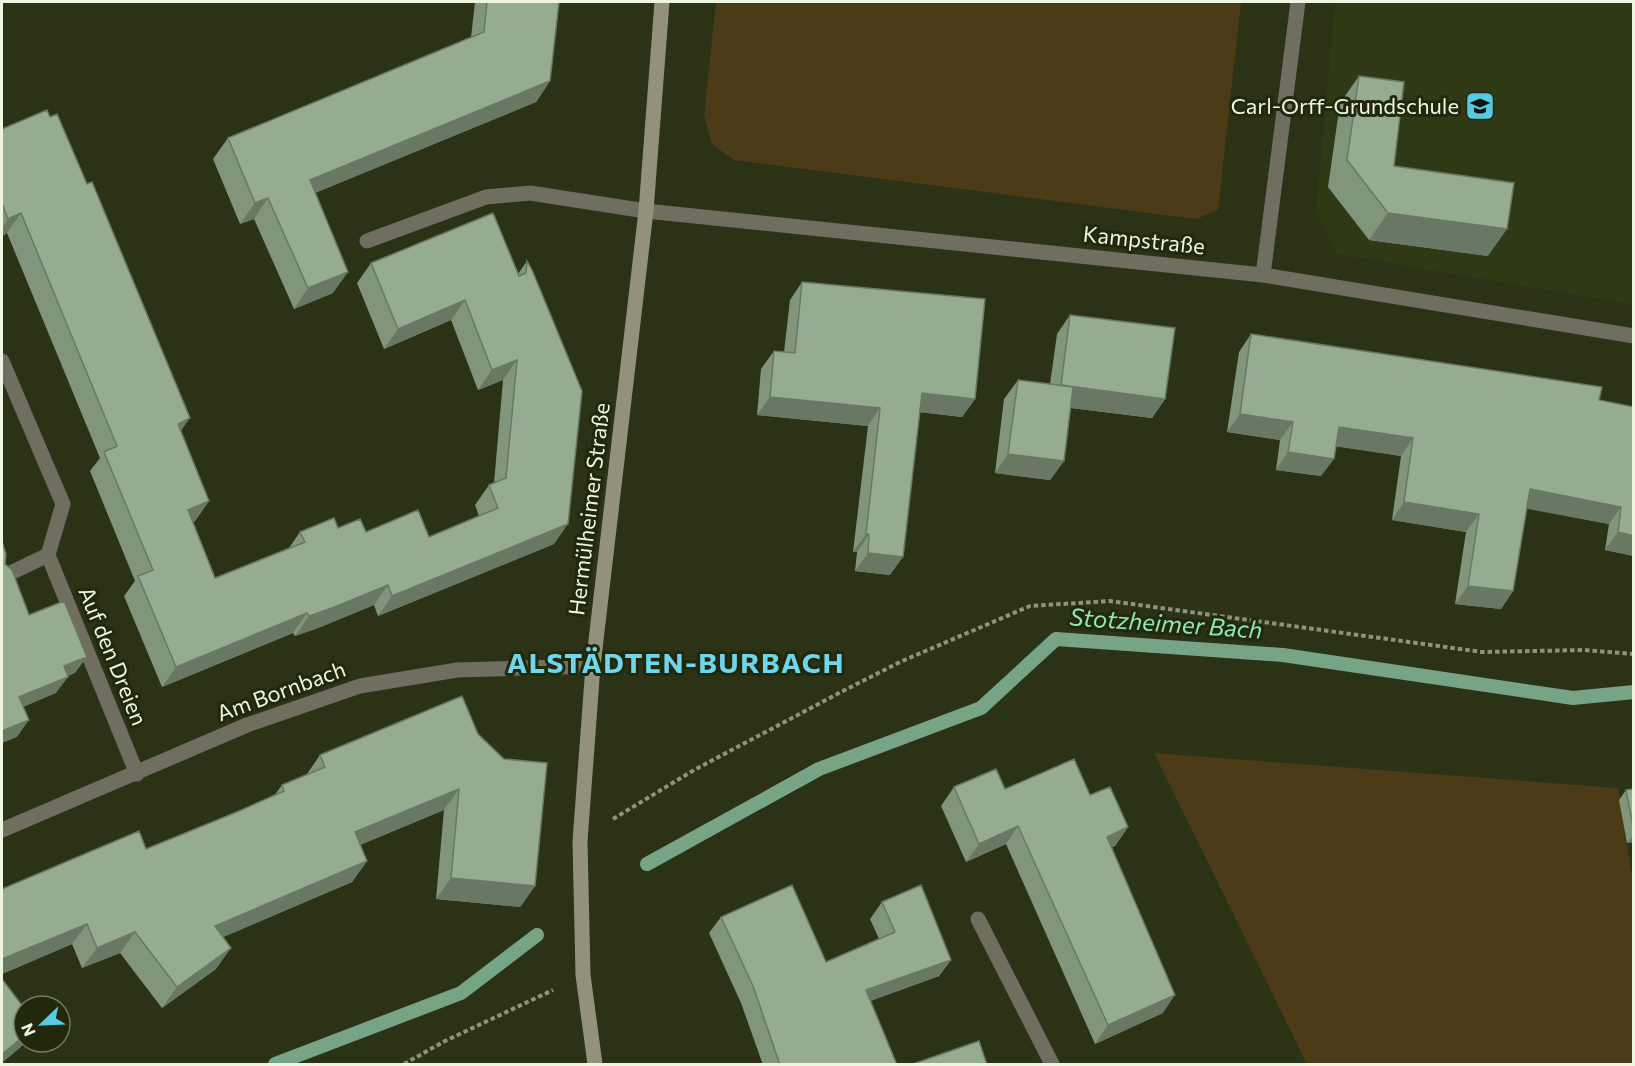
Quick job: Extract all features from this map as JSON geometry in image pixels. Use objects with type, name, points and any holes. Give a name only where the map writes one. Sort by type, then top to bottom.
[{"type":"street","name":"Hermülheimer Straße","points":[[595,1065],[584,975],[580,841],[593,666],[646,211],[662,2]]},
{"type":"street","points":[[1263,275],[1298,2]]},
{"type":"street","points":[[367,241],[486,197],[530,193],[646,211]]},
{"type":"street","name":"Kampstraße","points":[[646,211],[1263,275],[1634,336]]},
{"type":"street","points":[[2,361],[63,504],[48,555],[2,577]]},
{"type":"street","name":"Auf den Dreien","points":[[48,555],[137,774]]},
{"type":"street","name":"Am Bornbach","points":[[2,830],[247,725],[360,686],[457,670],[593,666]]},
{"type":"street","points":[[978,919],[1052,1065]]},
{"type":"path","points":[[580,841],[668,784],[841,692],[900,662],[1030,606],[1110,602],[1482,652],[1584,650],[1634,654]]},
{"type":"path","points":[[404,1065],[445,1041],[584,975]]},
{"type":"shaded area","points":[[716,2],[1241,2],[1218,210],[1196,219],[734,160],[712,144],[704,115]]},
{"type":"shaded area","name":"Carl-Orff-Grundschule","points":[[1335,2],[1633,2],[1633,305],[1337,254],[1316,211]]},
{"type":"shaded area","points":[[1154,753],[1618,788],[1633,883],[1633,1064],[1307,1064]]},
{"type":"building","points":[[487,2],[559,2],[550,81],[310,180],[348,272],[308,288],[268,198],[255,203],[228,138],[484,32]]},
{"type":"building","points":[[1359,76],[1404,82],[1394,166],[1514,183],[1507,229],[1388,213],[1347,160]]},
{"type":"building","points":[[47,110],[50,117],[57,114],[87,184],[92,182],[190,418],[178,424],[209,501],[188,510],[215,578],[305,542],[300,532],[334,518],[338,528],[360,519],[366,532],[418,510],[429,537],[498,508],[489,485],[506,478],[517,360],[492,370],[465,300],[398,329],[371,263],[493,213],[519,276],[526,273],[527,261],[532,270],[582,391],[568,524],[392,596],[388,585],[309,616],[307,613],[176,667],[138,576],[153,570],[104,452],[117,446],[21,213],[8,219],[2,203],[2,129]]},
{"type":"building","points":[[802,282],[985,299],[975,399],[922,393],[903,557],[868,553],[869,534],[866,534],[880,408],[770,397],[774,351],[795,353]]},
{"type":"building","points":[[1070,315],[1175,328],[1165,399],[1061,385]]},
{"type":"building","points":[[1251,334],[1602,387],[1599,400],[1634,407],[1634,536],[1618,532],[1621,507],[1530,489],[1513,591],[1468,586],[1479,514],[1404,502],[1413,438],[1339,427],[1334,459],[1288,452],[1293,422],[1240,414]]},
{"type":"building","points":[[1018,380],[1073,387],[1064,461],[1008,454]]},
{"type":"building","points":[[2,542],[6,554],[5,564],[12,570],[29,615],[64,601],[87,657],[64,666],[68,677],[19,697],[29,720],[2,731]]},
{"type":"building","points":[[462,696],[478,734],[504,759],[547,763],[535,886],[451,878],[459,789],[355,832],[367,861],[215,926],[231,948],[177,987],[135,932],[97,948],[87,924],[2,959],[2,889],[139,831],[146,849],[237,812],[284,791],[282,785],[325,767],[320,755]]},
{"type":"building","points":[[1074,759],[1090,795],[1110,787],[1128,827],[1107,837],[1175,995],[1108,1025],[1018,826],[979,844],[954,787],[996,769],[1005,789]]},
{"type":"building","points":[[1634,789],[1634,831],[1626,790]]},
{"type":"building","points":[[792,885],[826,962],[895,932],[882,902],[921,885],[951,960],[866,990],[897,1065],[780,1065],[753,986],[721,917]]},
{"type":"building","points":[[2,979],[13,994],[12,1046],[2,1054]]},
{"type":"building","points":[[979,1041],[987,1065],[910,1065]]},
{"type":"waterway","name":"Stotzheimer Bach","points":[[647,864],[819,769],[981,708],[1056,639],[1283,655],[1573,698],[1634,692]]},
{"type":"waterway","name":"Stotzheimer Bach","points":[[275,1064],[461,993],[537,935]]},
{"type":"place","name":"Carl-Orff-Grundschule","points":[[1480,106]]},
{"type":"district","name":"ALSTÄDTEN-BURBACH","points":[[676,663]]}]
